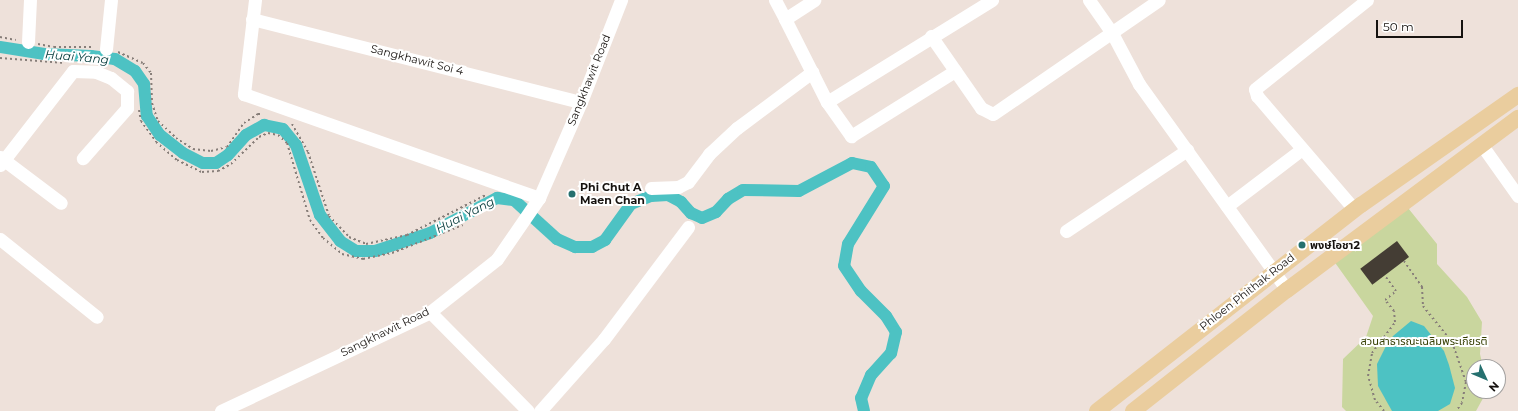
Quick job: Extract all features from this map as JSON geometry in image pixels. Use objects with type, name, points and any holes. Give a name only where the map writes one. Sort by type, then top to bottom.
[{"type":"main road","name":"Phloen Phithak Road","points":[[1097,411],[1273,271],[1354,209],[1518,95]]},
{"type":"main road","points":[[1133,411],[1287,290],[1481,144],[1518,118]]},
{"type":"street","points":[[28,42],[30,0]]},
{"type":"street","points":[[106,49],[111,0]]},
{"type":"street","points":[[256,0],[252,19],[244,94],[539,198]]},
{"type":"street","name":"Sangkhawit Road","points":[[221,411],[430,312],[497,258],[539,198],[581,102],[621,0]]},
{"type":"street","points":[[775,0],[827,102],[851,136],[955,71]]},
{"type":"street","points":[[785,19],[814,0]]},
{"type":"street","points":[[827,102],[931,36],[992,0]]},
{"type":"street","points":[[1088,0],[1112,33],[1139,84],[1188,150],[1287,290]]},
{"type":"street","points":[[931,36],[981,108],[993,114],[1159,0]]},
{"type":"street","points":[[1354,209],[1257,96],[1256,90],[1367,0]]},
{"type":"street","name":"Sangkhawit Soi 4","points":[[252,19],[581,102]]},
{"type":"street","points":[[61,203],[1,161],[73,71],[96,72],[111,78],[127,91],[127,108],[83,158]]},
{"type":"street","points":[[651,188],[678,187],[688,182],[709,154],[737,128],[812,72]]},
{"type":"street","points":[[1481,144],[1518,196]]},
{"type":"street","points":[[1227,206],[1302,149]]},
{"type":"street","points":[[1066,230],[1188,150]]},
{"type":"street","points":[[540,411],[604,339],[688,227]]},
{"type":"street","points":[[0,239],[97,317]]},
{"type":"street","points":[[430,312],[528,411]]},
{"type":"path","points":[[0,36],[54,47],[106,49],[123,52],[147,68],[151,73],[152,103],[158,120],[176,138],[193,149],[211,151],[226,147],[244,124],[258,114],[266,114]]},
{"type":"path","points":[[0,58],[72,63]]},
{"type":"path","points":[[138,108],[141,121],[156,142],[177,160],[202,172],[218,171],[231,164],[259,137],[268,133],[278,135],[287,143],[310,220],[323,238],[342,254],[363,260],[392,253],[463,225]]},
{"type":"path","points":[[287,119],[297,131],[308,152],[329,216],[349,237],[366,244],[407,235],[486,195]]},
{"type":"path","points":[[1404,261],[1422,287],[1423,306],[1452,342],[1466,382],[1462,403],[1456,411]]},
{"type":"path","points":[[1384,411],[1375,400],[1368,376],[1372,353],[1395,322],[1394,311],[1385,300],[1396,291],[1385,276]]},
{"type":"green space","name":"สวนสาธารณะเฉลิมพระเกียรติ","points":[[1404,203],[1437,244],[1437,264],[1467,297],[1482,322],[1480,354],[1481,359],[1466,359],[1466,399],[1483,399],[1476,411],[1346,411],[1342,407],[1343,359],[1366,337],[1373,316],[1331,257]]},
{"type":"water","points":[[1411,321],[1424,326],[1444,351],[1449,365],[1455,388],[1450,404],[1438,411],[1392,411],[1378,386],[1377,364],[1386,346],[1393,336]]},
{"type":"building","points":[[1397,241],[1409,257],[1372,285],[1360,269]]},
{"type":"waterway","name":"Huai Yang","points":[[0,47],[44,54],[91,56],[115,59],[135,71],[144,84],[147,116],[160,135],[183,153],[203,163],[216,163],[228,155],[246,135],[264,125],[283,129],[296,145],[320,215],[340,241],[356,251],[375,251],[430,233],[497,198],[514,200],[557,239],[575,247],[592,247],[605,240],[631,204],[651,196],[668,195],[681,202],[691,213],[702,218],[716,212],[728,199],[743,190],[799,191],[852,163],[871,167],[884,186],[848,244],[844,266],[861,291],[886,316],[896,332],[891,353],[871,375],[861,398],[864,411]]},
{"type":"place","name":"Phi Chut A Maen Chan","points":[[572,194]]},
{"type":"place","name":"พงษ์โอชา2","points":[[1302,245]]}]
